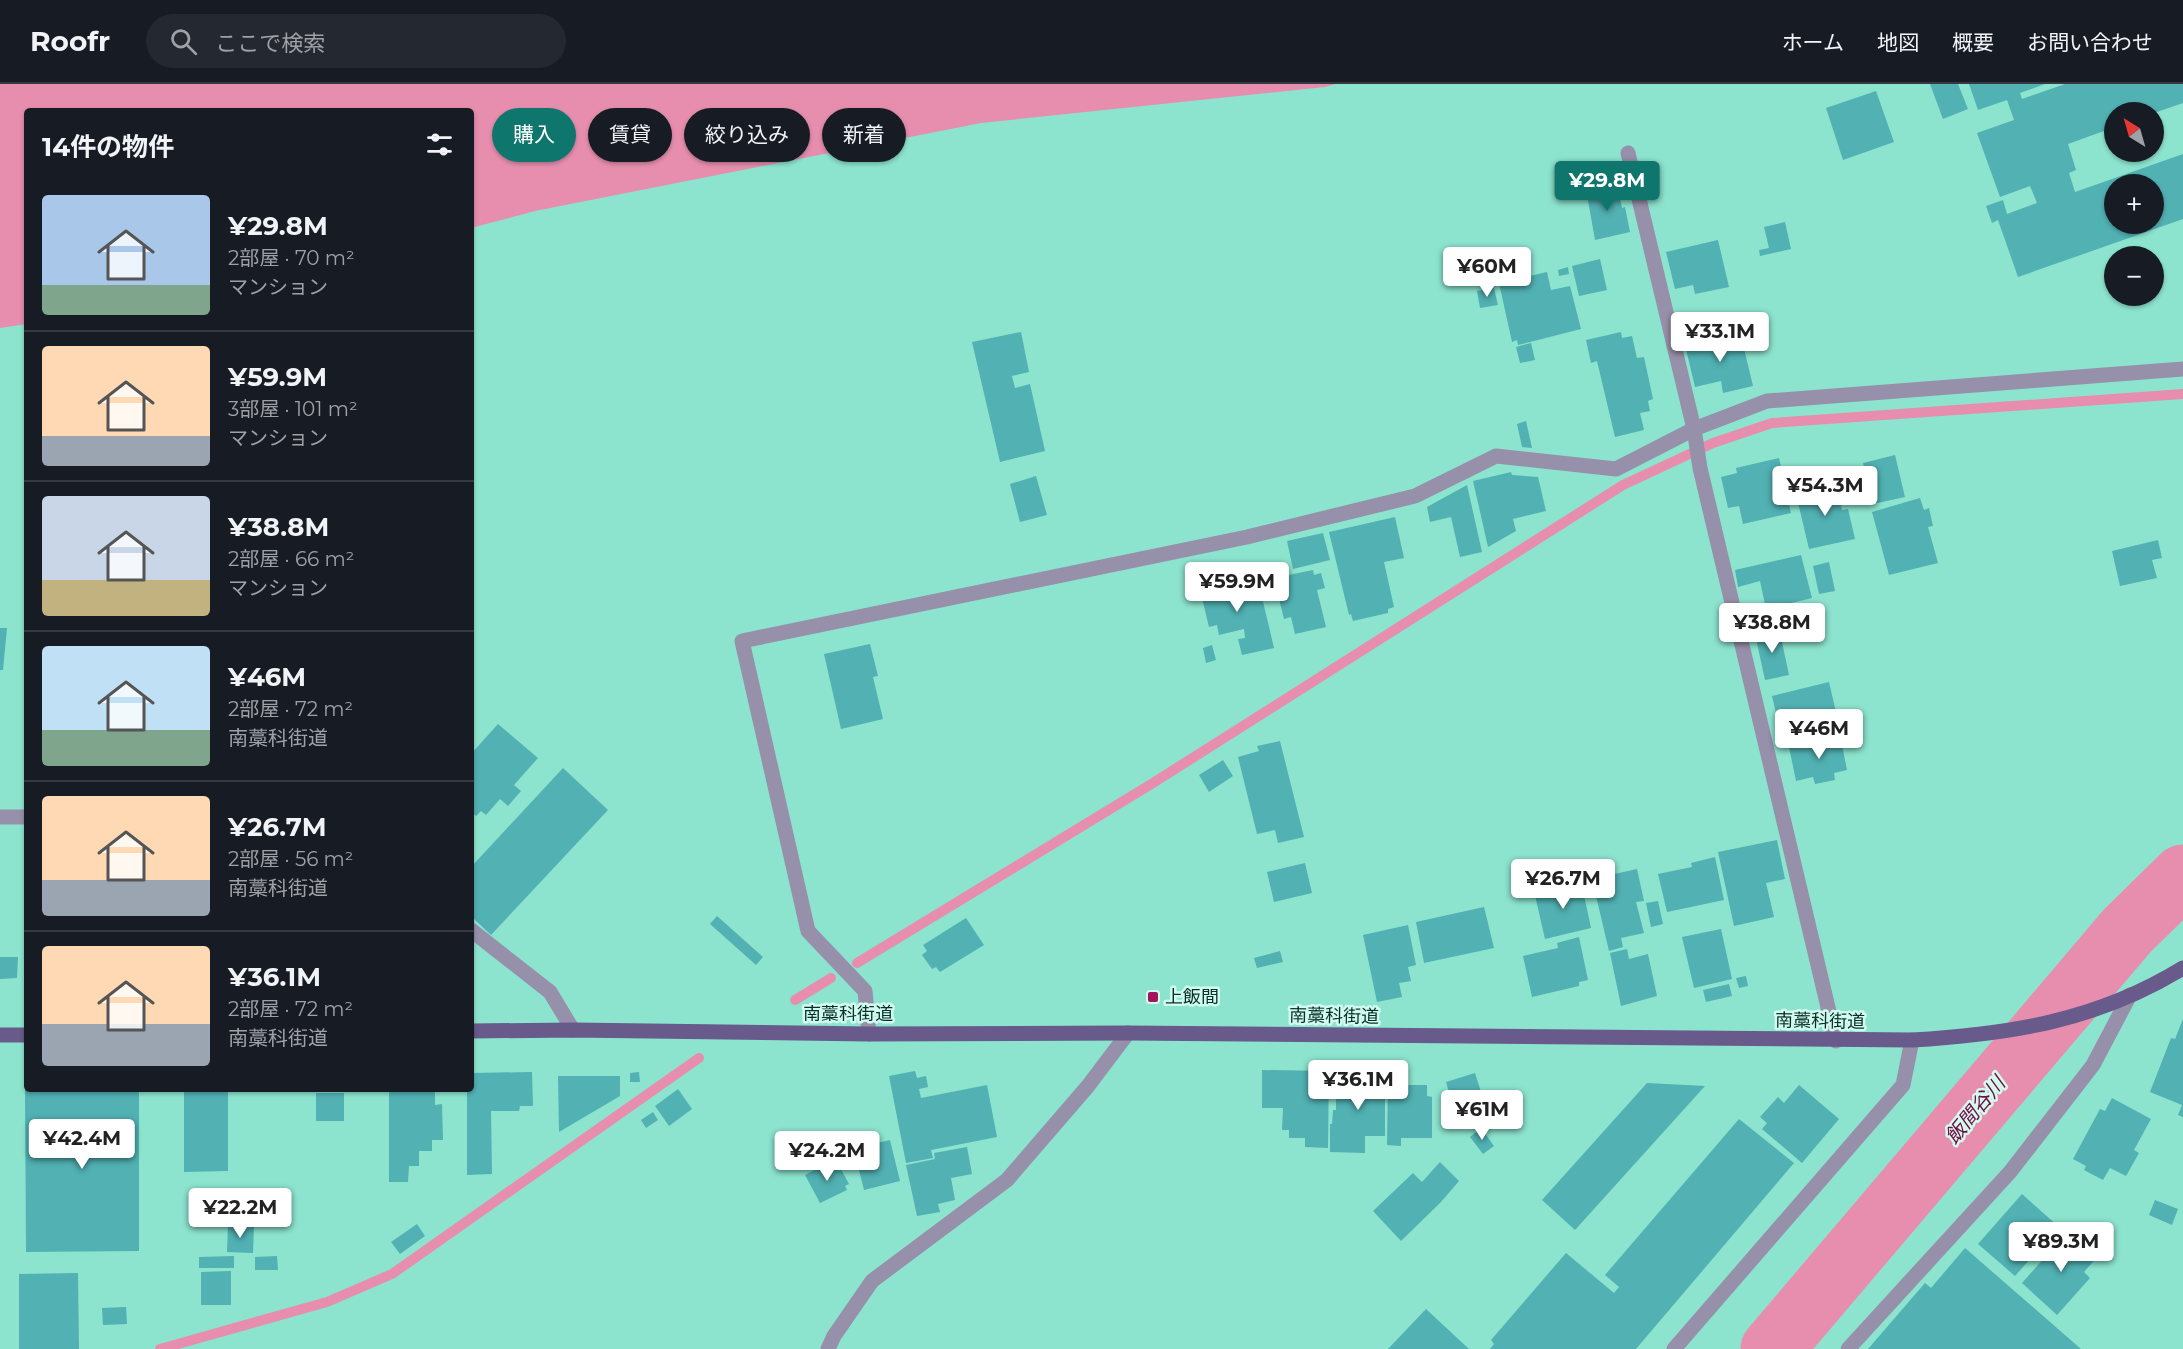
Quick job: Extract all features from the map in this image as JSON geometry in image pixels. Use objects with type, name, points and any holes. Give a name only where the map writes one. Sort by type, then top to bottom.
[{"type":"main road","name":"南藁科街道","points":[[474,1031],[869,1034],[1128,1033],[1912,1040],[2004,1032],[2061,1021],[2106,1006],[2160,982],[2183,968]]},
{"type":"main road","points":[[0,1035],[24,1035]]},
{"type":"street","points":[[1628,153],[1836,1041]]},
{"type":"street","points":[[869,1034],[866,991],[808,931],[742,641],[1247,537],[1415,496],[1496,456],[1616,469],[1694,429],[1767,401],[2183,369]]},
{"type":"street","points":[[0,817],[24,817]]},
{"type":"street","points":[[474,932],[550,993],[573,1030]]},
{"type":"street","points":[[1848,1349],[2010,1172],[2093,1065],[2130,995]]},
{"type":"street","points":[[828,1349],[834,1336],[872,1281],[1006,1180],[1088,1086],[1128,1033]]},
{"type":"street","points":[[1674,1349],[1903,1085],[1912,1040]]},
{"type":"shaded area","points":[[0,84],[1336,84],[981,123],[906,138],[906,108],[822,108],[822,154],[810,157],[810,108],[684,108],[684,162],[783,162],[535,211],[474,227],[474,108],[24,108],[24,324],[0,328]]},
{"type":"building","points":[[1930,84],[1958,84],[1968,109],[1943,119]]},
{"type":"building","points":[[1969,84],[2045,84],[2020,93],[2022,99],[2065,84],[2183,84],[2183,103],[2164,110],[2164,102],[2104,102],[2104,131],[2068,144],[2076,170],[2069,173],[2075,192],[2104,182],[2104,234],[2140,234],[2018,277],[1998,220],[1992,223],[1986,206],[2003,200],[2007,214],[2037,203],[2030,186],[2000,197],[1977,133],[2014,120],[2007,100],[1978,110]]},
{"type":"building","points":[[1876,91],[1894,142],[1843,160],[1826,108]]},
{"type":"building","points":[[2183,154],[2183,219],[2164,226],[2164,174],[2126,174]]},
{"type":"building","points":[[1617,183],[1630,232],[1595,240],[1586,189]]},
{"type":"building","points":[[1785,222],[1791,249],[1760,256],[1759,250],[1769,248],[1764,227]]},
{"type":"building","points":[[1718,240],[1729,287],[1695,294],[1693,285],[1675,289],[1666,252]]},
{"type":"building","points":[[1600,259],[1607,290],[1579,296],[1572,266]]},
{"type":"building","points":[[1568,267],[1569,274],[1559,276],[1558,270]]},
{"type":"building","points":[[1547,272],[1551,290],[1570,286],[1581,329],[1518,345],[1517,340],[1512,342],[1499,283]]},
{"type":"building","points":[[1494,288],[1498,305],[1480,308],[1477,291]]},
{"type":"building","points":[[1021,332],[1029,372],[1012,376],[1015,388],[1030,384],[1045,451],[1000,462],[972,342]]},
{"type":"building","points":[[1621,332],[1622,338],[1632,336],[1637,358],[1644,357],[1653,399],[1648,401],[1650,411],[1640,413],[1644,430],[1615,437],[1597,361],[1591,363],[1586,340]]},
{"type":"building","points":[[1740,332],[1753,386],[1723,393],[1721,381],[1695,387],[1685,345]]},
{"type":"building","points":[[1531,343],[1535,360],[1520,363],[1516,347]]},
{"type":"building","points":[[1526,421],[1532,448],[1522,447],[1517,424]]},
{"type":"building","points":[[1895,455],[1905,497],[1873,504],[1863,463]]},
{"type":"building","points":[[1779,458],[1791,513],[1743,524],[1739,506],[1728,508],[1721,477],[1737,473],[1736,468]]},
{"type":"building","points":[[1511,472],[1512,475],[1538,477],[1546,511],[1513,519],[1516,531],[1488,547],[1473,481]]},
{"type":"building","points":[[1036,476],[1047,515],[1020,522],[1010,484]]},
{"type":"building","points":[[1836,481],[1842,510],[1848,509],[1855,539],[1809,549],[1796,494]]},
{"type":"building","points":[[1467,485],[1482,552],[1460,557],[1451,517],[1430,522],[1427,507]]},
{"type":"building","points":[[1920,498],[1924,510],[1929,508],[1933,526],[1928,527],[1938,563],[1889,575],[1872,512]]},
{"type":"building","points":[[1395,517],[1404,558],[1384,562],[1394,607],[1388,609],[1388,613],[1353,621],[1351,614],[1349,615],[1329,532]]},
{"type":"building","points":[[1323,533],[1330,560],[1293,569],[1287,541]]},
{"type":"building","points":[[2158,540],[2162,558],[2152,560],[2157,578],[2120,586],[2112,551]]},
{"type":"building","points":[[1801,555],[1812,598],[1766,609],[1760,581],[1738,587],[1735,570]]},
{"type":"building","points":[[1829,562],[1835,591],[1819,594],[1813,566]]},
{"type":"building","points":[[1313,570],[1314,575],[1321,573],[1325,588],[1317,590],[1326,627],[1295,634],[1291,617],[1284,619],[1274,578]]},
{"type":"building","points":[[1232,573],[1237,595],[1260,589],[1274,648],[1242,655],[1238,639],[1245,638],[1244,629],[1219,635],[1217,625],[1209,627],[1198,581]]},
{"type":"building","points":[[0,628],[7,628],[3,670],[0,670]]},
{"type":"building","points":[[1779,628],[1789,675],[1765,680],[1755,634]]},
{"type":"building","points":[[870,644],[878,676],[873,677],[883,719],[841,729],[824,654]]},
{"type":"building","points":[[1212,645],[1216,660],[1206,663],[1203,648]]},
{"type":"building","points":[[1829,682],[1836,712],[1779,726],[1772,696]]},
{"type":"building","points":[[498,724],[538,758],[514,785],[521,791],[508,806],[500,799],[486,815],[481,811],[476,816],[474,814],[474,751]]},
{"type":"building","points":[[1840,735],[1847,770],[1834,773],[1835,780],[1815,784],[1813,777],[1796,781],[1789,747]]},
{"type":"building","points":[[1280,741],[1304,837],[1278,843],[1275,830],[1257,834],[1238,757],[1259,751],[1257,746]]},
{"type":"building","points":[[1223,760],[1233,776],[1209,792],[1199,775]]},
{"type":"building","points":[[563,768],[608,810],[491,935],[474,919],[474,864]]},
{"type":"building","points":[[1777,840],[1785,879],[1766,883],[1774,917],[1734,926],[1718,852]]},
{"type":"building","points":[[1715,857],[1724,900],[1667,912],[1658,874],[1692,867],[1691,863]]},
{"type":"building","points":[[1305,863],[1312,893],[1274,902],[1267,872]]},
{"type":"building","points":[[1637,869],[1644,901],[1636,902],[1644,933],[1621,938],[1623,947],[1609,951],[1592,879]]},
{"type":"building","points":[[1581,881],[1591,928],[1545,939],[1534,891]]},
{"type":"building","points":[[1658,901],[1663,924],[1651,927],[1646,903]]},
{"type":"building","points":[[1484,907],[1494,948],[1424,963],[1416,922]]},
{"type":"building","points":[[717,916],[763,957],[756,965],[710,924]]},
{"type":"building","points":[[966,918],[984,945],[940,972],[936,967],[932,969],[922,955],[927,951],[923,945]]},
{"type":"building","points":[[1408,925],[1416,965],[1408,967],[1411,981],[1399,983],[1402,997],[1377,1002],[1363,935]]},
{"type":"building","points":[[1721,929],[1732,979],[1694,988],[1682,937]]},
{"type":"building","points":[[1579,937],[1588,980],[1579,982],[1579,986],[1532,997],[1523,956],[1558,948],[1557,943]]},
{"type":"building","points":[[1627,949],[1629,959],[1648,954],[1657,996],[1621,1006],[1610,953]]},
{"type":"building","points":[[1280,951],[1283,962],[1257,968],[1254,958]]},
{"type":"building","points":[[0,957],[18,957],[17,978],[0,979]]},
{"type":"building","points":[[1746,976],[1748,986],[1739,988],[1736,978]]},
{"type":"building","points":[[1729,984],[1732,996],[1706,1002],[1703,990]]},
{"type":"building","points":[[2183,1019],[2183,1117],[2178,1115],[2182,1105],[2150,1092],[2171,1038],[2175,1039]]},
{"type":"building","points":[[1262,1070],[1329,1071],[1328,1148],[1305,1147],[1305,1138],[1289,1138],[1289,1130],[1282,1130],[1283,1108],[1262,1108]]},
{"type":"building","points":[[915,1071],[917,1078],[926,1076],[928,1087],[919,1089],[921,1098],[987,1085],[997,1137],[931,1150],[933,1158],[906,1163],[889,1076]]},
{"type":"building","points":[[532,1072],[533,1106],[520,1106],[519,1111],[491,1111],[492,1174],[467,1175],[467,1092],[474,1092],[474,1073]]},
{"type":"building","points":[[639,1072],[640,1082],[630,1082],[630,1073]]},
{"type":"building","points":[[1372,1072],[1385,1072],[1385,1136],[1365,1136],[1365,1153],[1330,1152],[1330,1124],[1332,1124],[1333,1110],[1336,1110],[1336,1073],[1365,1073],[1365,1079],[1372,1078]]},
{"type":"building","points":[[1475,1073],[1481,1092],[1452,1102],[1446,1082]]},
{"type":"building","points":[[558,1076],[620,1076],[620,1096],[559,1132]]},
{"type":"building","points":[[1388,1080],[1400,1080],[1400,1085],[1427,1085],[1427,1096],[1432,1097],[1432,1138],[1401,1138],[1401,1146],[1387,1145]]},
{"type":"building","points":[[1647,1083],[1705,1086],[1575,1230],[1542,1200]]},
{"type":"building","points":[[1799,1085],[1839,1119],[1802,1163],[1762,1129],[1767,1123],[1760,1117],[1778,1097],[1784,1103]]},
{"type":"building","points":[[678,1089],[692,1109],[669,1126],[655,1106]]},
{"type":"building","points":[[25,1092],[139,1092],[139,1251],[26,1252]]},
{"type":"building","points":[[184,1092],[228,1092],[228,1171],[184,1172]]},
{"type":"building","points":[[389,1092],[435,1092],[435,1105],[442,1104],[443,1140],[432,1140],[432,1151],[419,1151],[419,1166],[409,1166],[408,1182],[389,1182]]},
{"type":"building","points":[[316,1093],[344,1093],[344,1121],[316,1121]]},
{"type":"building","points":[[2112,1098],[2151,1119],[2134,1150],[2139,1153],[2126,1176],[2110,1168],[2103,1180],[2084,1170],[2086,1166],[2073,1159],[2100,1109],[2105,1111]]},
{"type":"building","points":[[653,1112],[658,1120],[646,1128],[641,1120]]},
{"type":"building","points":[[1739,1119],[1794,1163],[1636,1349],[1490,1349],[1494,1344],[1491,1340],[1566,1253],[1614,1293],[1619,1287],[1605,1275]]},
{"type":"building","points":[[1481,1128],[1494,1146],[1483,1154],[1470,1137]]},
{"type":"building","points":[[843,1131],[847,1143],[834,1148],[830,1135]]},
{"type":"building","points":[[890,1140],[900,1181],[864,1190],[856,1158],[862,1157],[860,1147]]},
{"type":"building","points":[[967,1147],[972,1174],[951,1178],[955,1200],[938,1204],[940,1212],[917,1216],[906,1165],[935,1159],[934,1153]]},
{"type":"building","points":[[832,1161],[835,1166],[838,1164],[849,1184],[845,1186],[847,1190],[820,1203],[805,1175]]},
{"type":"building","points":[[1440,1162],[1459,1181],[1401,1241],[1373,1211],[1413,1173],[1422,1182]]},
{"type":"building","points":[[2022,1194],[2059,1227],[2015,1276],[1978,1244]]},
{"type":"building","points":[[2155,1200],[2178,1209],[2172,1225],[2149,1215]]},
{"type":"building","points":[[417,1224],[425,1236],[400,1254],[391,1242]]},
{"type":"building","points":[[228,1225],[254,1226],[253,1253],[227,1252]]},
{"type":"building","points":[[2069,1230],[2098,1256],[2084,1272],[2090,1278],[2057,1315],[2022,1283]]},
{"type":"building","points":[[1965,1248],[2081,1349],[1868,1349],[1925,1283],[1931,1288]]},
{"type":"building","points":[[234,1256],[234,1268],[199,1268],[199,1257]]},
{"type":"building","points":[[277,1256],[278,1270],[255,1270],[255,1257]]},
{"type":"building","points":[[231,1271],[231,1305],[201,1305],[201,1272]]},
{"type":"building","points":[[78,1273],[79,1349],[19,1349],[19,1274]]},
{"type":"building","points":[[126,1307],[127,1324],[103,1325],[102,1308]]},
{"type":"building","points":[[1426,1309],[1469,1349],[1388,1349]]},
{"type":"waterway","points":[[857,963],[1153,783],[1623,485],[1713,443],[1772,423],[2183,394]]},
{"type":"waterway","name":"飯間谷川","points":[[1772,1349],[2127,931],[2183,876]]},
{"type":"waterway","points":[[795,1000],[831,978]]},
{"type":"waterway","points":[[160,1349],[327,1302],[392,1274],[699,1058]]},
{"type":"place","name":"上飯間","points":[[1153,997]]}]
